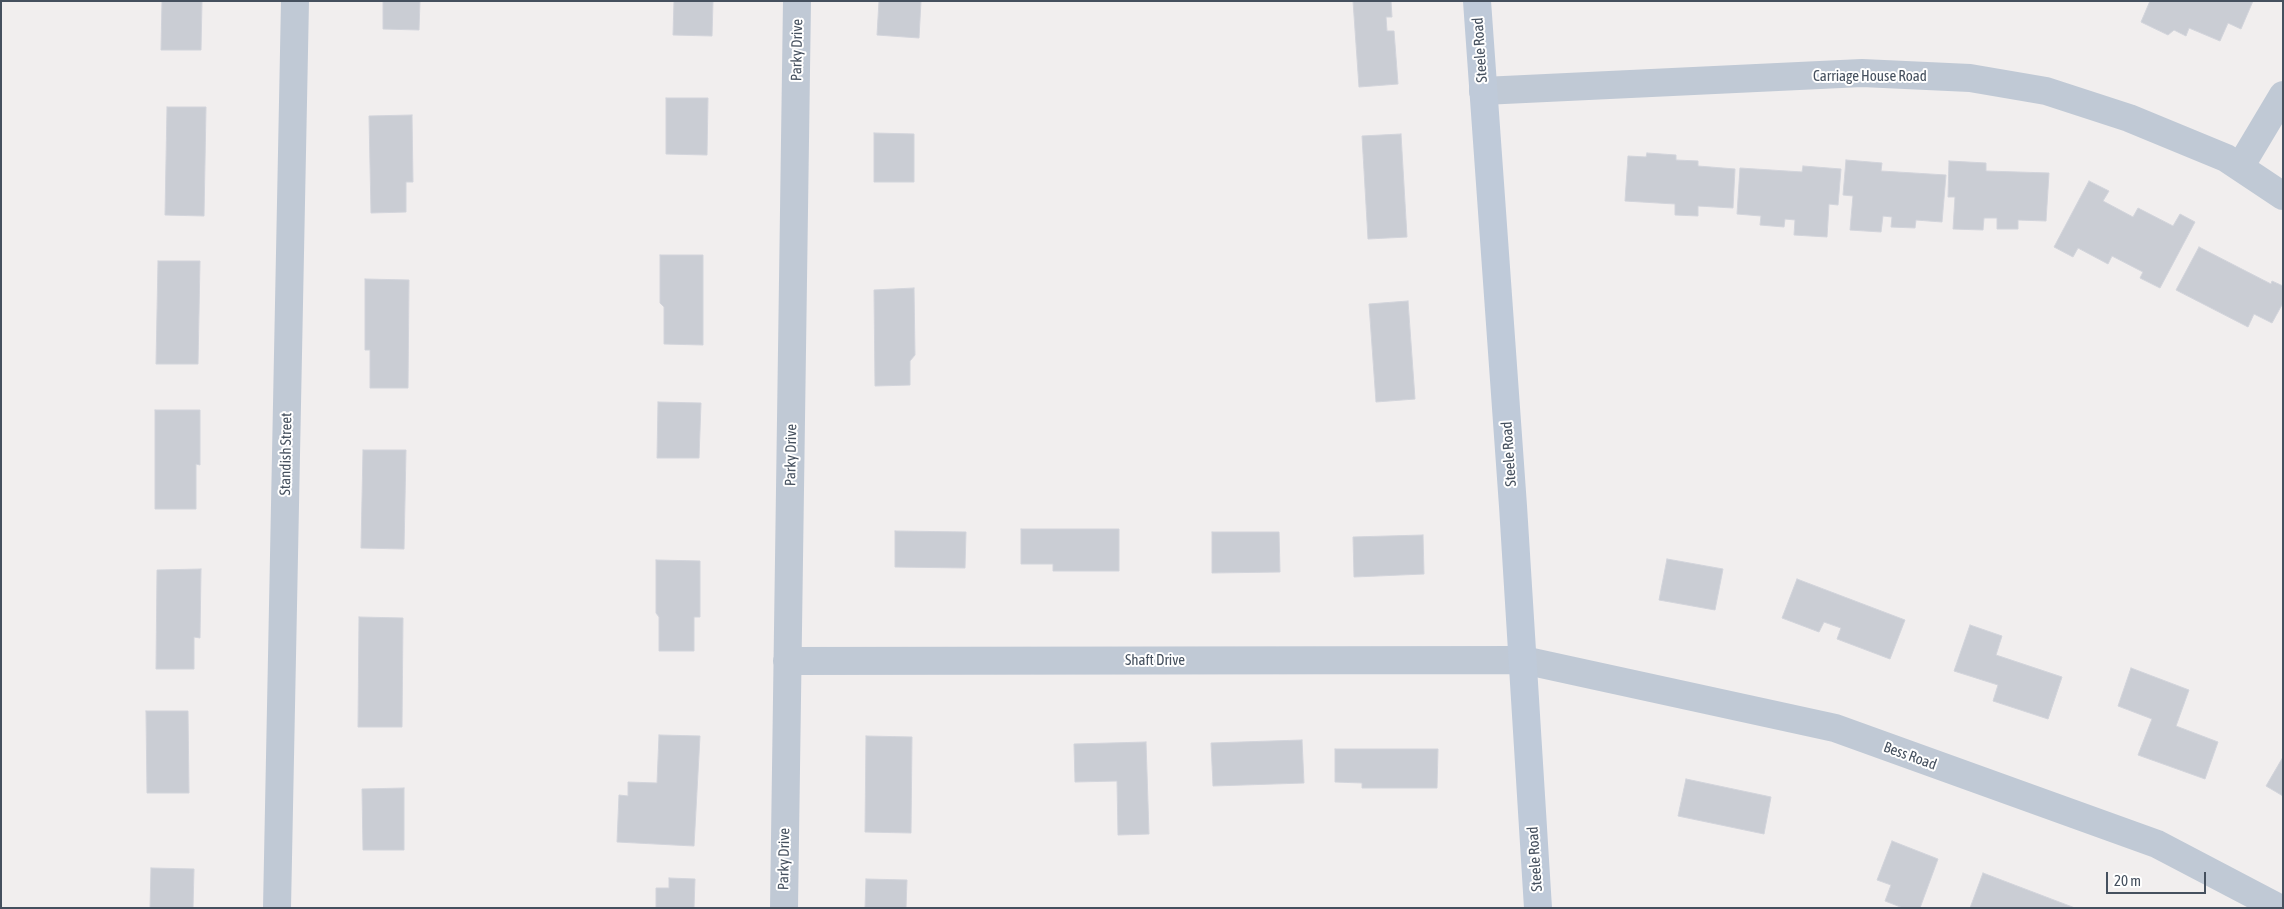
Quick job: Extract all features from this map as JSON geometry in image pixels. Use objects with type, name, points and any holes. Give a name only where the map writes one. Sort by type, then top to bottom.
[{"type":"street","name":"Standish Street","points":[[277,908],[295,1]]},
{"type":"street","name":"Parky Drive","points":[[784,908],[798,1]]},
{"type":"street","name":"Steele Road","points":[[1477,1],[1538,908]]},
{"type":"street","name":"Carriage House Road","points":[[1483,91],[1862,73],[1970,78],[2046,90],[2129,118],[2226,158],[2283,196]]},
{"type":"street","points":[[2240,167],[2283,95]]},
{"type":"street","name":"Shaft Drive","points":[[788,661],[1522,660]]},
{"type":"street","name":"Bess Road","points":[[1522,660],[1835,728],[2157,844],[2279,908]]},
{"type":"building","points":[[162,1],[202,1],[201,50],[161,50]]},
{"type":"building","points":[[383,1],[420,1],[419,30],[383,29]]},
{"type":"building","points":[[674,1],[713,1],[712,36],[673,35]]},
{"type":"building","points":[[879,1],[921,1],[919,38],[877,35]]},
{"type":"building","points":[[1353,1],[1391,1],[1392,17],[1386,17],[1387,31],[1394,31],[1398,84],[1359,87]]},
{"type":"building","points":[[2150,1],[2253,1],[2241,29],[2228,23],[2220,41],[2189,28],[2186,36],[2174,30],[2168,35],[2141,22]]},
{"type":"building","points":[[666,98],[708,98],[707,155],[666,154]]},
{"type":"building","points":[[167,107],[206,107],[204,216],[165,215]]},
{"type":"building","points":[[412,115],[413,182],[406,182],[406,212],[371,213],[369,116]]},
{"type":"building","points":[[874,133],[914,134],[914,182],[874,182]]},
{"type":"building","points":[[1401,134],[1407,237],[1368,239],[1362,136]]},
{"type":"building","points":[[1647,153],[1676,155],[1676,160],[1698,161],[1698,166],[1735,169],[1733,208],[1698,206],[1698,216],[1675,215],[1675,204],[1625,201],[1628,156],[1646,157]]},
{"type":"building","points":[[1846,160],[1882,163],[1881,171],[1946,175],[1942,222],[1916,220],[1915,228],[1891,227],[1892,217],[1883,216],[1881,232],[1850,230],[1853,196],[1843,195]]},
{"type":"building","points":[[1949,161],[1986,163],[1986,171],[2049,173],[2046,221],[2018,220],[2018,229],[1997,229],[1997,218],[1984,218],[1983,230],[1953,229],[1955,197],[1948,197]]},
{"type":"building","points":[[1803,166],[1841,169],[1838,205],[1829,204],[1827,237],[1794,235],[1795,220],[1785,219],[1784,227],[1760,225],[1761,216],[1737,214],[1740,168],[1802,172]]},
{"type":"building","points":[[2089,181],[2109,191],[2103,201],[2133,217],[2138,208],[2173,226],[2180,214],[2195,222],[2160,288],[2140,278],[2143,272],[2112,256],[2108,264],[2078,248],[2073,257],[2054,247]]},
{"type":"building","points":[[2199,247],[2271,284],[2272,281],[2283,286],[2283,303],[2272,323],[2254,314],[2248,327],[2176,290]]},
{"type":"building","points":[[660,255],[703,255],[703,345],[664,344],[664,307],[660,303]]},
{"type":"building","points":[[158,261],[200,261],[198,364],[156,364]]},
{"type":"building","points":[[365,279],[409,280],[408,388],[370,388],[370,350],[365,350]]},
{"type":"building","points":[[914,288],[915,355],[910,361],[910,385],[875,386],[874,290]]},
{"type":"building","points":[[1408,301],[1415,399],[1376,402],[1369,304]]},
{"type":"building","points":[[658,402],[701,403],[699,458],[657,458]]},
{"type":"building","points":[[155,410],[200,410],[200,465],[196,464],[196,509],[155,509]]},
{"type":"building","points":[[363,450],[406,450],[404,549],[361,548]]},
{"type":"building","points":[[1021,529],[1119,529],[1119,571],[1053,571],[1053,564],[1021,564]]},
{"type":"building","points":[[895,531],[966,532],[965,568],[895,567]]},
{"type":"building","points":[[1212,532],[1279,532],[1280,572],[1212,573]]},
{"type":"building","points":[[1423,535],[1424,574],[1354,577],[1353,537]]},
{"type":"building","points":[[1667,559],[1723,569],[1715,610],[1659,600]]},
{"type":"building","points":[[656,560],[700,561],[700,617],[694,617],[694,651],[659,651],[659,617],[656,613]]},
{"type":"building","points":[[201,569],[200,638],[194,637],[194,669],[156,669],[157,570]]},
{"type":"building","points":[[1797,579],[1905,620],[1890,659],[1837,639],[1841,628],[1824,622],[1819,632],[1782,618]]},
{"type":"building","points":[[359,617],[403,618],[402,727],[358,727]]},
{"type":"building","points":[[1970,625],[2002,636],[1996,655],[2062,677],[2048,719],[1993,701],[1998,685],[1954,671]]},
{"type":"building","points":[[2131,668],[2189,690],[2176,726],[2218,742],[2205,779],[2138,755],[2152,719],[2118,706]]},
{"type":"building","points":[[146,711],[188,711],[189,793],[147,793]]},
{"type":"building","points":[[659,735],[700,736],[694,846],[617,842],[619,795],[628,796],[628,782],[657,783]]},
{"type":"building","points":[[866,736],[912,737],[911,833],[865,832]]},
{"type":"building","points":[[1302,740],[1304,783],[1213,786],[1211,743]]},
{"type":"building","points":[[1146,742],[1149,834],[1118,835],[1117,781],[1075,782],[1074,744]]},
{"type":"building","points":[[1335,749],[1438,749],[1437,788],[1362,788],[1362,783],[1335,782]]},
{"type":"building","points":[[2283,757],[2283,796],[2266,786]]},
{"type":"building","points":[[1686,779],[1771,797],[1764,834],[1678,816]]},
{"type":"building","points":[[404,788],[404,850],[363,850],[362,789]]},
{"type":"building","points":[[1892,841],[1938,859],[1920,908],[1903,908],[1885,901],[1891,885],[1877,880]]},
{"type":"building","points":[[151,868],[194,869],[193,908],[150,908]]},
{"type":"building","points":[[1983,873],[2075,908],[1970,908]]},
{"type":"building","points":[[669,878],[695,879],[694,908],[656,908],[656,888],[669,888]]},
{"type":"building","points":[[866,879],[907,880],[906,908],[865,908]]}]
